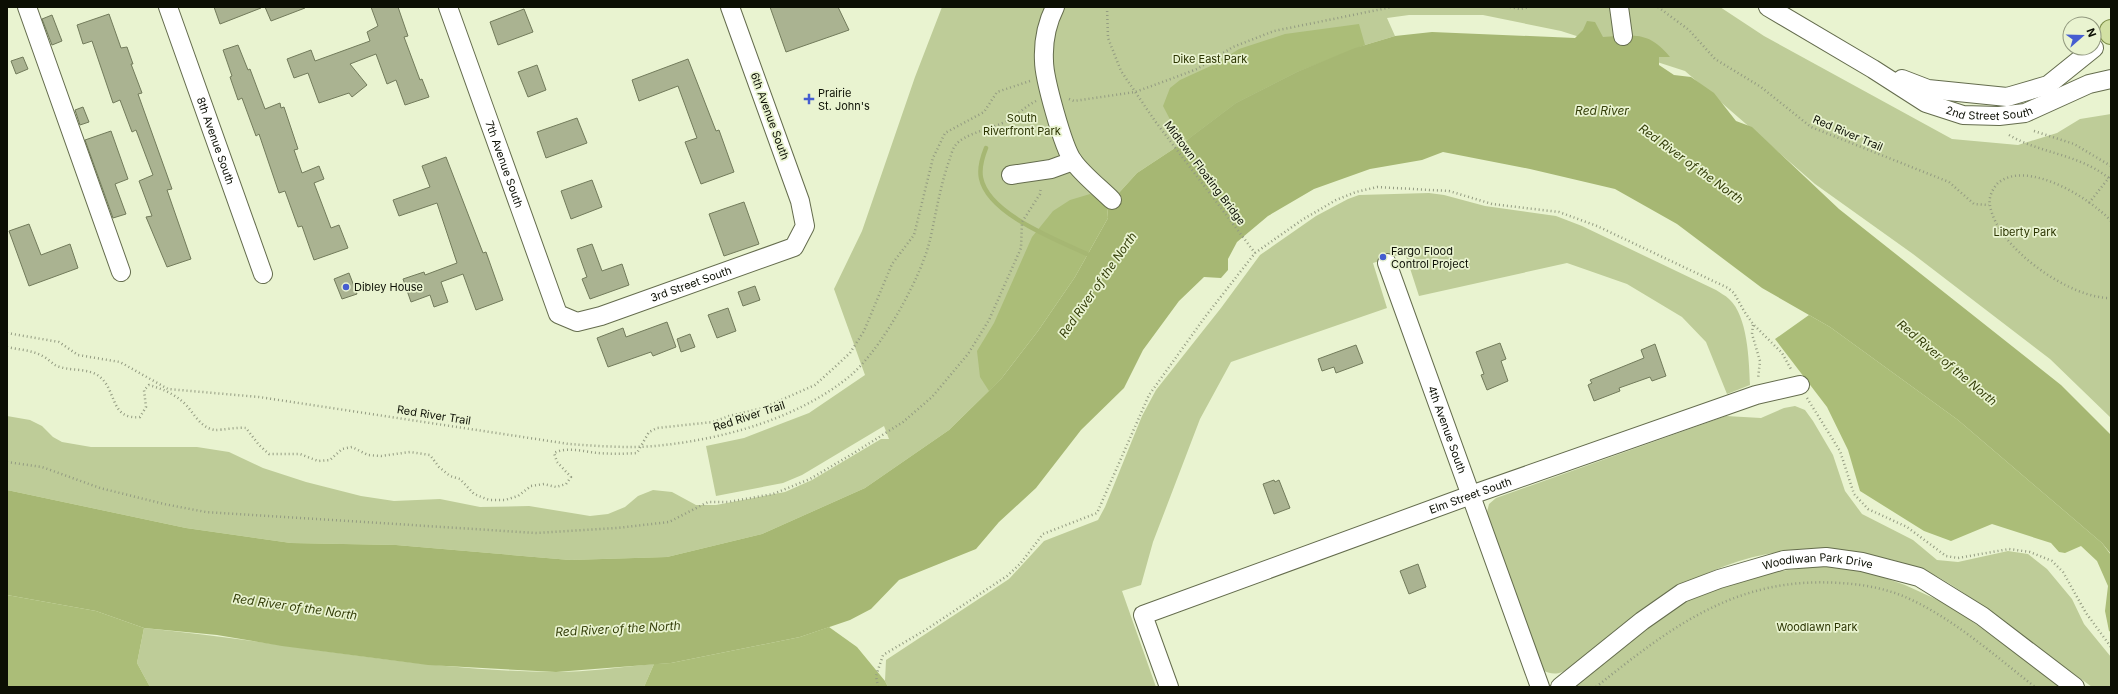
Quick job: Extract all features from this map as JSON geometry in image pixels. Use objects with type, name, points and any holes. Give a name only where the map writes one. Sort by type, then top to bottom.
[{"type":"street","points":[[27,7],[121,272]]},
{"type":"street","name":"8th Avenue South","points":[[168,7],[263,274]]},
{"type":"street","name":"7th Avenue South","points":[[448,7],[558,314],[566,317]]},
{"type":"street","name":"6th Avenue South","points":[[730,7],[800,201],[805,226]]},
{"type":"street","points":[[1055,7],[1047,23],[1044,61],[1050,93],[1073,161],[1112,200]]},
{"type":"street","points":[[1620,7],[1623,36]]},
{"type":"street","name":"2nd Street South","points":[[1768,7],[1873,69],[1926,103],[1963,115],[1999,116],[2025,113],[2089,84],[2111,79]]},
{"type":"street","name":"2nd Street South","points":[[2102,40],[2111,32]]},
{"type":"street","name":"2nd Street South","points":[[1873,69],[1928,89],[2007,97],[2048,85],[2084,56]]},
{"type":"street","points":[[2061,97],[2086,92],[2111,92]]},
{"type":"street","points":[[1011,175],[1046,170],[1073,161]]},
{"type":"street","name":"3rd Street South","points":[[566,317],[577,322],[601,316],[794,247],[805,226]]},
{"type":"street","name":"4th Avenue South","points":[[1387,263],[1540,687]]},
{"type":"street","name":"Elm Street South","points":[[1169,687],[1143,615],[1470,495],[1756,395],[1800,385]]},
{"type":"street","name":"Woodlwan Park Drive","points":[[1560,687],[1642,621],[1682,593],[1719,579],[1784,560],[1826,556],[1862,562],[1919,577],[1982,616],[2075,687]]},
{"type":"path","name":"Midtown Floating Bridge","points":[[1107,7],[1108,38],[1121,71],[1154,120],[1255,253]]},
{"type":"path","points":[[1050,93],[1074,101],[1135,92],[1197,69],[1233,47],[1274,31],[1392,7]]},
{"type":"path","points":[[1510,7],[1520,9],[1529,7]]},
{"type":"path","name":"Red River Trail","points":[[1658,7],[1689,30],[1715,59],[1761,87],[1811,127],[1949,182],[1974,204],[1989,204]]},
{"type":"path","points":[[7,347],[27,350],[45,357],[56,365],[99,376],[105,382],[120,412],[129,418],[140,417],[146,407],[144,390],[149,385],[172,394],[187,406],[199,422],[215,430],[246,428],[259,445],[269,454],[300,454],[318,461],[330,460],[342,450],[352,447],[368,455],[381,456],[410,452],[430,455],[439,467],[450,476],[460,478],[474,494],[489,500],[505,500],[518,496],[531,486],[544,484],[556,487],[566,484],[570,477],[556,462],[554,453],[560,450],[624,454],[637,453],[649,432],[657,428],[713,422],[778,403],[815,384],[850,353],[864,330],[892,264],[914,235],[932,158],[945,133],[984,112],[997,92],[1047,76]]},
{"type":"path","name":"Red River Trail","points":[[7,333],[59,342],[78,355],[120,362],[168,388],[259,397],[569,444],[642,446],[663,445],[709,437],[749,427],[789,413],[851,375],[873,350],[894,320],[916,277],[930,242],[942,181],[955,145],[963,139],[1008,121],[1030,104],[1050,93]]},
{"type":"path","points":[[2034,130],[2074,144],[2111,166]]},
{"type":"path","points":[[2009,135],[2020,142],[2070,157],[2110,178],[2089,203]]},
{"type":"path","points":[[7,462],[42,467],[100,488],[164,504],[206,512],[536,533],[617,528],[669,522],[708,502],[728,502],[773,494],[810,479],[903,422],[932,397],[968,354],[988,320],[1021,248],[1022,222],[1040,194],[1046,170]]},
{"type":"path","points":[[2111,221],[2089,203],[2065,188],[2044,180],[2027,176],[2014,175],[2002,180],[1994,187],[1989,204],[1998,225],[2030,262],[2052,278],[2071,288],[2090,295],[2111,298]]},
{"type":"path","points":[[878,687],[876,676],[883,655],[927,630],[1007,576],[1020,564],[1043,534],[1097,513],[1149,395],[1255,253],[1302,220],[1336,200],[1356,192],[1377,187],[1449,191],[1492,204],[1559,212],[1597,226],[1728,288],[1734,293],[1753,324],[1782,353],[1840,451],[1854,494],[1861,503],[1882,517],[1907,527],[1946,556],[1958,558],[2009,549],[2030,552],[2052,561],[2063,572],[2086,613],[2111,647]]},
{"type":"path","points":[[1753,324],[1752,334],[1760,361],[1756,395]]},
{"type":"path","points":[[1596,687],[1644,648],[1697,615],[1732,598],[1791,582],[1817,581],[1861,584],[1904,596],[1945,619],[2035,687]]},
{"type":"green space","points":[[942,7],[1720,7],[1764,36],[1952,139],[2018,145],[2057,133],[2080,119],[2111,114],[2111,418],[2050,359],[1913,254],[1815,184],[1685,71],[1561,31],[1483,15],[1409,15],[1387,18],[1395,36],[1355,48],[1187,140],[1137,173],[1107,206],[1001,379],[949,430],[865,488],[762,534],[667,557],[570,560],[396,545],[291,543],[186,528],[7,490],[7,416],[30,420],[42,426],[53,437],[62,442],[91,447],[197,447],[229,452],[263,468],[306,482],[361,496],[394,501],[440,499],[480,507],[529,506],[590,516],[608,514],[625,507],[638,496],[653,490],[672,492],[696,505],[716,505],[785,492],[812,480],[881,439],[889,439],[884,426],[802,475],[783,483],[716,496],[706,446],[744,438],[809,413],[865,375],[834,289],[862,231],[915,77]]},
{"type":"green space","points":[[1429,193],[1444,195],[1485,206],[1556,216],[1582,226],[1716,290],[1729,299],[1740,316],[1744,327],[1748,352],[1750,385],[1727,394],[1706,342],[1682,317],[1627,284],[1567,263],[1419,296],[1405,253],[1373,263],[1387,308],[1231,362],[1200,419],[1153,542],[1141,585],[1122,591],[1156,687],[888,687],[885,681],[886,660],[1009,579],[1044,541],[1098,520],[1105,507],[1142,416],[1156,390],[1221,308],[1260,255],[1316,216],[1348,199],[1359,195]]},
{"type":"green space","points":[[1795,406],[1805,410],[1813,421],[1833,455],[1845,491],[1862,514],[1913,540],[1937,560],[1958,562],[2008,551],[2028,554],[2047,569],[2072,599],[2084,624],[2111,657],[2111,687],[2092,687],[1970,597],[1940,578],[1919,568],[1871,555],[1846,551],[1822,550],[1797,550],[1773,553],[1749,558],[1710,572],[1667,594],[1640,612],[1614,631],[1576,664],[1562,672],[1549,673],[1541,670],[1486,516],[1489,504],[1496,498],[1726,416],[1761,418],[1784,408]]},
{"type":"green space","name":"Woodlawn Park","points":[[1820,566],[1865,571],[1905,585],[1951,606],[2062,687],[1573,687],[1683,601],[1727,584],[1765,573]]},
{"type":"green space","points":[[144,628],[452,667],[567,672],[654,664],[644,687],[150,687],[137,663]]},
{"type":"shaded area","points":[[1359,24],[1365,45],[1297,72],[1236,103],[1187,140],[1176,131],[1163,106],[1170,88],[1180,80],[1215,64],[1239,49],[1285,34]]},
{"type":"shaded area","points":[[1090,194],[1107,206],[1108,218],[1075,277],[1038,331],[1001,379],[989,391],[980,377],[977,351],[994,323],[1032,237],[1053,211],[1070,200]]},
{"type":"shaded area","points":[[1809,315],[1830,327],[1958,420],[2102,543],[2111,555],[2111,632],[2109,631],[2105,611],[2108,586],[2097,561],[2081,546],[2065,553],[2059,552],[2051,543],[1992,524],[1951,541],[1924,531],[1860,491],[1848,450],[1827,407],[1775,339]]},
{"type":"shaded area","points":[[7,595],[96,611],[144,628],[137,663],[150,687],[7,687]]},
{"type":"shaded area","points":[[829,627],[857,647],[885,681],[888,687],[644,687],[654,664],[671,663],[800,637]]},
{"type":"water","name":"Red River","points":[[1587,21],[1595,22],[1603,37],[1640,36],[1655,43],[1670,57],[1659,57],[1659,65],[1674,75],[1691,77],[1714,93],[1736,121],[1752,127],[1839,209],[2061,385],[2111,435],[2111,554],[2102,543],[1958,420],[1830,327],[1762,288],[1677,224],[1615,189],[1530,169],[1443,152],[1422,160],[1370,169],[1314,189],[1268,216],[1237,242],[1228,259],[1228,270],[1221,278],[1204,277],[1179,301],[1143,350],[1124,388],[1081,430],[1036,488],[999,522],[976,549],[899,580],[871,609],[850,620],[800,637],[671,663],[556,672],[428,665],[282,646],[217,635],[144,628],[96,611],[7,595],[7,490],[186,528],[291,543],[396,545],[570,560],[667,557],[762,534],[865,488],[949,430],[1001,379],[1038,331],[1075,277],[1108,218],[1107,206],[1137,173],[1187,140],[1236,103],[1297,72],[1355,48],[1395,36],[1432,32],[1575,38],[1583,30]]},
{"type":"building","points":[[214,7],[261,7],[261,8],[220,24]]},
{"type":"building","points":[[265,7],[305,7],[305,8],[271,21]]},
{"type":"building","points":[[371,7],[398,7],[408,36],[404,37],[420,80],[422,79],[429,97],[405,105],[396,80],[387,84],[376,54],[350,64],[367,85],[352,97],[349,93],[319,103],[308,73],[294,78],[287,59],[311,50],[315,61],[370,41],[367,32],[378,26]]},
{"type":"building","points":[[770,7],[838,7],[849,30],[786,52]]},
{"type":"building","points":[[524,9],[533,32],[498,45],[490,22]]},
{"type":"building","points":[[109,14],[121,48],[127,47],[133,64],[131,64],[142,93],[138,94],[172,189],[167,190],[191,259],[167,267],[146,217],[152,216],[139,181],[153,175],[136,130],[132,132],[120,100],[113,103],[92,41],[83,44],[77,25]]},
{"type":"building","points":[[52,15],[62,41],[52,45],[42,19]]},
{"type":"building","points":[[238,45],[248,70],[250,69],[265,109],[280,103],[281,108],[284,107],[298,149],[294,150],[302,173],[319,166],[324,179],[314,183],[331,228],[339,225],[348,248],[314,260],[302,226],[298,227],[285,191],[279,193],[259,134],[256,136],[242,98],[238,100],[223,50]]},
{"type":"building","points":[[23,57],[28,69],[16,74],[11,61]]},
{"type":"building","points":[[688,59],[716,131],[719,130],[734,172],[701,184],[685,142],[697,138],[678,86],[639,101],[632,80]]},
{"type":"building","points":[[537,65],[546,90],[528,97],[518,72]]},
{"type":"building","points":[[83,107],[89,122],[80,125],[75,110]]},
{"type":"building","points":[[577,118],[587,143],[546,158],[537,132]]},
{"type":"building","points":[[111,131],[128,179],[115,184],[126,214],[113,218],[85,140]]},
{"type":"building","points":[[446,157],[483,253],[486,252],[503,300],[476,310],[463,274],[441,282],[448,302],[434,307],[430,295],[411,302],[403,279],[424,272],[425,275],[457,263],[437,203],[399,216],[393,200],[430,187],[422,166]]},
{"type":"building","points":[[592,180],[602,207],[571,219],[561,191]]},
{"type":"building","points":[[744,202],[759,244],[724,256],[709,214]]},
{"type":"building","points":[[29,224],[41,255],[70,244],[78,268],[29,286],[9,231]]},
{"type":"building","points":[[592,244],[602,271],[622,264],[629,285],[590,299],[582,279],[587,277],[577,249]]},
{"type":"building","name":"Dibley House","points":[[349,273],[357,294],[342,299],[334,279]]},
{"type":"building","points":[[755,286],[760,300],[743,306],[738,292]]},
{"type":"building","points":[[728,308],[736,331],[717,338],[708,315]]},
{"type":"building","points":[[667,322],[676,347],[653,356],[651,352],[608,367],[597,338],[623,328],[626,337]]},
{"type":"building","points":[[690,334],[695,347],[681,352],[677,339]]},
{"type":"building","points":[[1500,343],[1506,359],[1501,361],[1508,381],[1487,390],[1481,375],[1484,374],[1476,352]]},
{"type":"building","points":[[1655,344],[1666,376],[1652,381],[1650,377],[1619,388],[1620,391],[1594,401],[1588,385],[1592,383],[1590,380],[1644,358],[1641,350]]},
{"type":"building","points":[[1356,345],[1363,363],[1336,373],[1334,367],[1322,371],[1318,359]]},
{"type":"building","points":[[1274,480],[1275,482],[1279,480],[1290,508],[1274,514],[1263,484]]},
{"type":"building","points":[[1418,564],[1426,587],[1409,594],[1400,571]]},
{"type":"waterway","points":[[986,148],[981,163],[981,178],[986,191],[996,203],[1025,224],[1087,254]]},
{"type":"place","name":"Prairie St. John's","points":[[809,99]]},
{"type":"place","name":"Fargo Flood Control Project","points":[[1383,257]]},
{"type":"place","name":"Dibley House","points":[[346,287]]},
{"type":"park label","name":"Dike East Park","points":[[1210,59]]},
{"type":"park label","name":"South Riverfront Park","points":[[1022,124]]},
{"type":"park label","name":"Liberty Park","points":[[2025,232]]},
{"type":"water label","name":"Red River of the North","points":[[1691,164]]},
{"type":"water label","name":"Red River of the North","points":[[1098,285]]},
{"type":"water label","name":"Red River of the North","points":[[1947,363]]},
{"type":"water label","name":"Red River of the North","points":[[295,607]]},
{"type":"water label","name":"Red River of the North","points":[[618,629]]}]
